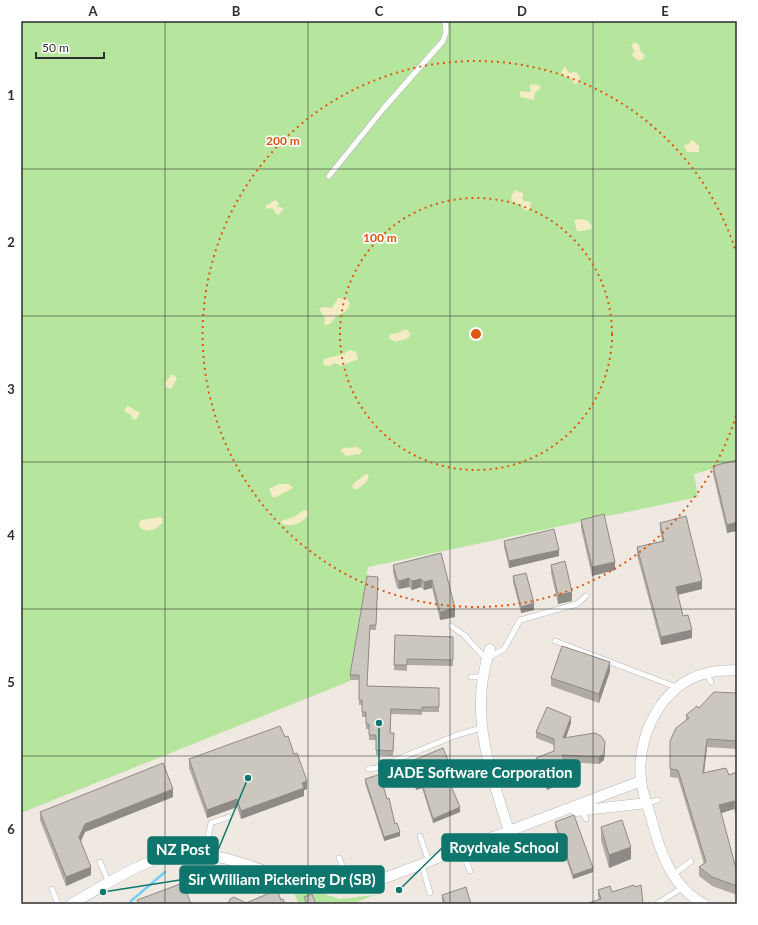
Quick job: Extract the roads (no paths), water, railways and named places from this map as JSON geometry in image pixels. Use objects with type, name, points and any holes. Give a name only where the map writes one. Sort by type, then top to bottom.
[{"type":"street","points":[[490,649],[481,677],[481,728],[490,767],[509,831]]},
{"type":"street","points":[[704,904],[682,888],[673,875],[658,843],[641,781],[640,755],[644,736],[652,718],[676,687],[706,673],[737,670]]},
{"type":"street","points":[[71,904],[144,865],[162,858],[185,854],[204,855],[235,861],[300,882],[336,888],[369,884],[561,813],[641,781]]},
{"type":"street","points":[[561,813],[584,815],[647,803]]},
{"type":"lane","points":[[329,176],[383,109],[443,41],[446,32],[445,21]]},
{"type":"lane","points":[[451,626],[464,635],[486,659],[504,649],[520,620],[547,608],[577,604],[586,596]]},
{"type":"lane","points":[[555,641],[676,687]]},
{"type":"lane","points":[[706,673],[711,682]]},
{"type":"lane","points":[[471,677],[481,677]]},
{"type":"lane","points":[[368,769],[376,768],[457,735],[481,728]]},
{"type":"lane","points":[[467,776],[490,767]]},
{"type":"lane","points":[[647,803],[658,800]]},
{"type":"lane","points":[[204,855],[211,823],[229,817]]},
{"type":"lane","points":[[420,836],[430,893]]},
{"type":"lane","points":[[462,850],[470,871]]},
{"type":"lane","points":[[339,858],[347,877],[348,887]]},
{"type":"lane","points":[[233,873],[235,861]]},
{"type":"lane","points":[[673,875],[691,861]]},
{"type":"lane","points":[[100,862],[109,884]]},
{"type":"lane","points":[[658,903],[682,888]]},
{"type":"lane","points":[[52,889],[58,904]]},
{"type":"waterway","points":[[130,904],[131,901],[165,872]]},
{"type":"place","name":"JADE Software Corporation","points":[[379,723]]},
{"type":"place","name":"NZ Post","points":[[248,778]]},
{"type":"place","name":"Roydvale School","points":[[399,890]]},
{"type":"place","name":"Sir William Pickering Dr (SB)","points":[[103,892]]}]
